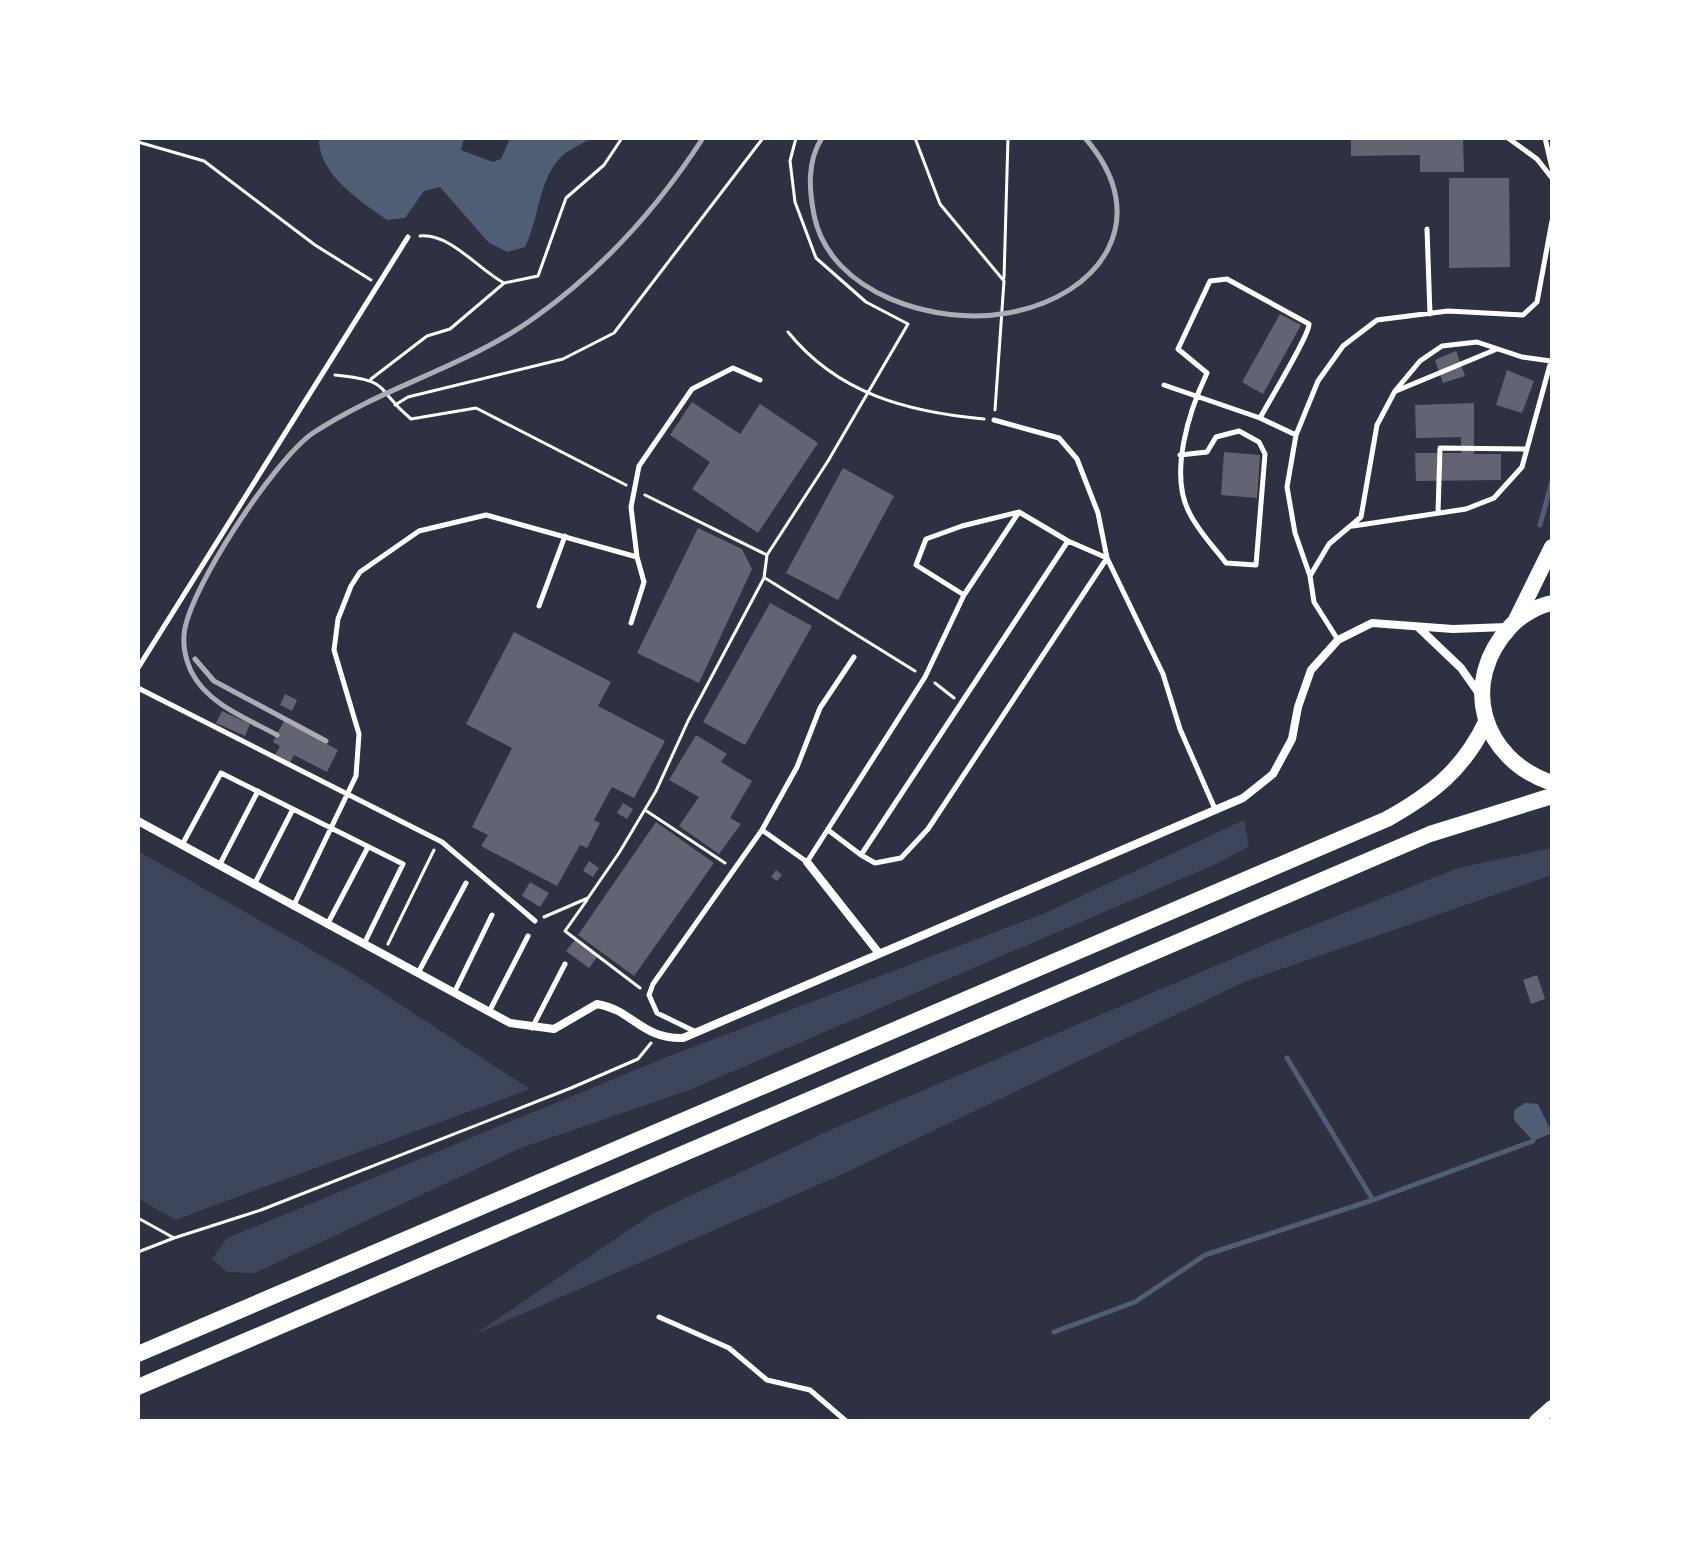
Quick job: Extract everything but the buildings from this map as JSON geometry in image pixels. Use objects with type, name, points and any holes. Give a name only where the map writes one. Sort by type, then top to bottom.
[{"type":"highway","points":[[1552,547],[1513,623],[1500,637],[1484,669],[1480,696],[1486,722],[1517,765],[1552,783]]},
{"type":"highway","points":[[1513,623],[1552,603]]},
{"type":"highway","points":[[138,1354],[1387,819],[1428,796],[1450,777],[1474,748],[1486,722]]},
{"type":"highway","points":[[138,1387],[1430,834],[1552,796]]},
{"type":"main road","points":[[1536,1421],[1552,1407]]},
{"type":"street","points":[[138,821],[292,908],[489,1013],[532,1029],[554,1029],[597,1004],[621,1013],[652,1035],[683,1038],[1243,798],[1273,774],[1292,739],[1298,707],[1311,670],[1338,640],[1372,623],[1418,627],[1513,623]]},
{"type":"street","points":[[1418,627],[1461,668],[1480,696]]},
{"type":"street","points":[[807,862],[878,952]]},
{"type":"lane","points":[[1508,138],[1537,159],[1552,178]]},
{"type":"lane","points":[[1545,138],[1552,168]]},
{"type":"lane","points":[[1338,640],[1314,602],[1310,576],[1295,533],[1287,487],[1296,435],[1318,381],[1343,346],[1377,320],[1430,314],[1523,315],[1537,302],[1552,221]]},
{"type":"lane","points":[[1427,229],[1430,314]]},
{"type":"lane","points":[[138,668],[408,237]]},
{"type":"lane","points":[[1180,455],[1207,452],[1216,437],[1239,431],[1259,442],[1265,454],[1256,565],[1226,563],[1188,510],[1180,455],[1196,396],[1207,373],[1178,349],[1210,281],[1227,279],[1309,324],[1310,332],[1285,368],[1260,418]]},
{"type":"lane","points":[[1310,576],[1329,544],[1353,526],[1365,504],[1377,425],[1395,391],[1420,361],[1442,346],[1477,342],[1551,361],[1524,449],[1522,467],[1494,498],[1466,509],[1353,526]]},
{"type":"lane","points":[[1395,391],[1497,349]]},
{"type":"lane","points":[[631,623],[644,582],[637,557],[631,507],[639,466],[692,389],[733,368],[760,380]]},
{"type":"lane","points":[[1164,385],[1260,418],[1296,435]]},
{"type":"lane","points":[[994,420],[1059,438],[1077,459],[1098,513],[1107,558],[1163,674],[1180,729],[1215,810]]},
{"type":"lane","points":[[1438,513],[1440,448],[1524,449]]},
{"type":"lane","points":[[964,595],[916,565],[926,539],[962,526],[1019,512],[1068,541],[1107,558]]},
{"type":"lane","points":[[762,830],[807,862],[925,677],[964,595],[1019,512]]},
{"type":"lane","points":[[292,908],[350,795],[360,754],[359,734],[334,650],[334,633],[351,586],[360,572],[419,531],[486,515],[637,557]]},
{"type":"lane","points":[[539,606],[565,536]]},
{"type":"lane","points":[[861,855],[1068,541]]},
{"type":"lane","points":[[828,830],[875,863],[901,858],[928,829],[1107,558]]},
{"type":"lane","points":[[698,1033],[664,1019],[652,1005],[649,995],[664,966],[737,871],[762,830],[797,767],[820,708],[854,657]]},
{"type":"lane","points":[[138,688],[197,715],[442,842],[535,921]]},
{"type":"lane","points":[[182,846],[221,773],[403,864],[363,945]]},
{"type":"lane","points":[[218,867],[258,791]]},
{"type":"lane","points":[[254,886],[293,809]]},
{"type":"lane","points":[[327,926],[368,847]]},
{"type":"lane","points":[[417,974],[466,883]]},
{"type":"lane","points":[[453,994],[492,915]]},
{"type":"lane","points":[[489,1013],[528,936]]},
{"type":"lane","points":[[532,1029],[565,964]]},
{"type":"lane","points":[[659,1317],[729,1348],[767,1380],[810,1390],[846,1421]]},
{"type":"path","points":[[371,379],[427,336],[450,329],[504,283],[538,276],[566,198],[604,165],[622,138]]},
{"type":"path","points":[[395,405],[408,397],[563,359],[614,333],[763,138]]},
{"type":"path","points":[[649,995],[565,931],[645,810],[764,578],[767,555],[908,324],[866,302],[816,258],[795,202],[790,161],[796,138]]},
{"type":"path","points":[[915,138],[940,204],[1004,281]]},
{"type":"path","points":[[788,332],[808,357],[866,395],[941,415],[994,420],[1004,281],[1008,138]]},
{"type":"path","points":[[138,142],[204,161],[315,245],[378,284]]},
{"type":"path","points":[[408,237],[430,235],[453,245],[480,269],[504,283]]},
{"type":"path","points":[[324,374],[371,379],[386,390],[395,405],[411,419],[476,408],[767,555]]},
{"type":"path","points":[[764,578],[961,702]]},
{"type":"path","points":[[645,810],[737,871]]},
{"type":"path","points":[[382,955],[435,846]]},
{"type":"path","points":[[535,921],[588,898]]},
{"type":"path","points":[[138,1252],[261,1210],[571,1088],[638,1059],[650,1044],[652,1035]]},
{"type":"path","points":[[138,1218],[174,1238]]},
{"type":"shaded area","points":[[319,138],[464,138],[461,150],[493,162],[501,159],[510,138],[592,138],[559,159],[547,179],[525,247],[508,252],[489,243],[440,187],[424,191],[405,218],[387,220],[353,195],[333,175],[325,163]]},
{"type":"shaded area","points":[[1244,820],[1249,846],[1216,864],[692,1089],[521,1148],[255,1273],[227,1272],[212,1259],[227,1238],[677,1053],[1043,914]]},
{"type":"shaded area","points":[[1552,848],[1552,875],[1244,982],[845,1173],[474,1335],[652,1214],[837,1127],[1269,943],[1458,868]]},
{"type":"shaded area","points":[[138,851],[347,970],[530,1089],[175,1220],[138,1198]]},
{"type":"shaded area","points":[[1525,1103],[1538,1104],[1552,1133],[1533,1141],[1514,1120],[1514,1110]]},
{"type":"waterway","points":[[1540,525],[1552,481]]},
{"type":"waterway","points":[[1287,1058],[1373,1200]]},
{"type":"waterway","points":[[1054,1332],[1135,1302],[1205,1255],[1373,1200],[1533,1141]]},
{"type":"railway","points":[[277,735],[228,709],[207,693],[191,671],[184,644],[189,615],[200,588],[257,496],[297,447],[313,433],[367,403],[508,335],[559,299],[606,258],[648,213],[703,138]]},
{"type":"railway","points":[[822,138],[812,166],[812,205],[824,243],[841,266],[864,285],[890,299],[920,309],[980,316],[1008,313],[1041,304],[1070,290],[1092,271],[1108,249],[1116,224],[1116,197],[1106,168],[1085,138]]},
{"type":"railway","points":[[195,659],[214,681],[326,741]]}]
